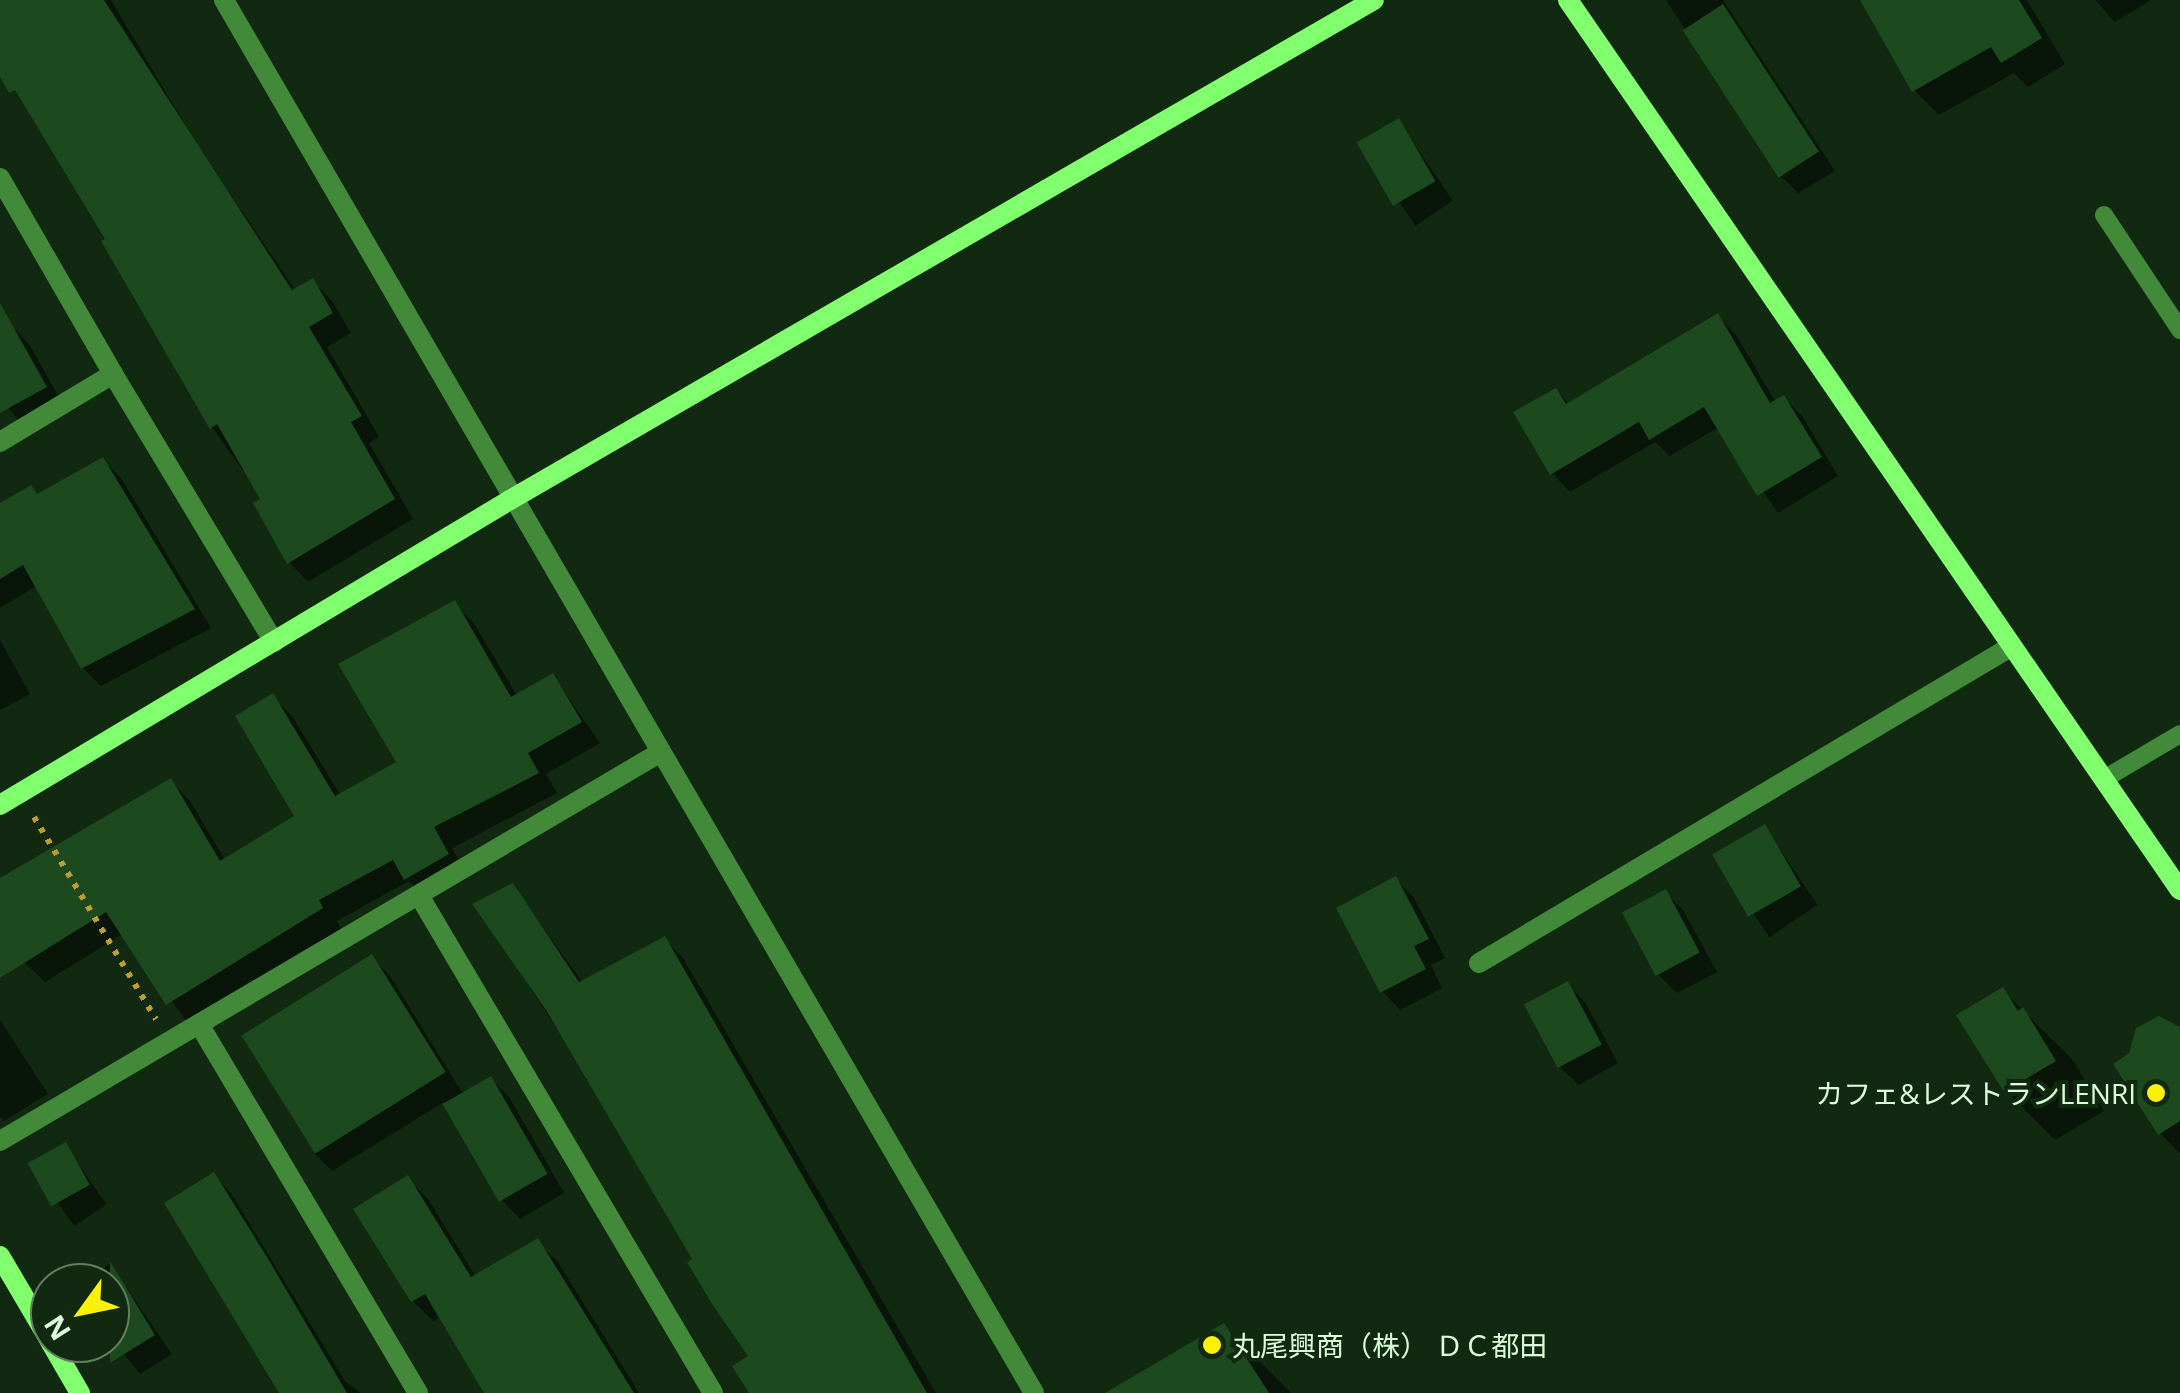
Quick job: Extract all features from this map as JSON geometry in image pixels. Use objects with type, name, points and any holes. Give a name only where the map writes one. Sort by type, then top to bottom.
[{"type":"street","points":[[224,0],[510,500],[1034,1393]]},
{"type":"street","points":[[0,804],[510,500],[1374,0]]},
{"type":"street","points":[[1568,0],[2180,890]]},
{"type":"street","points":[[0,178],[274,642]]},
{"type":"street","points":[[0,442],[113,374]]},
{"type":"street","points":[[1479,962],[2012,646]]},
{"type":"street","points":[[0,1141],[661,752]]},
{"type":"street","points":[[420,897],[713,1393]]},
{"type":"street","points":[[199,1024],[418,1393]]},
{"type":"street","points":[[0,1256],[30,1308]]},
{"type":"street","points":[[62,1363],[80,1393]]},
{"type":"lane","points":[[2104,215],[2180,330]]},
{"type":"lane","points":[[2104,779],[2180,734]]},
{"type":"path","points":[[34,817],[170,1041]]},
{"type":"building","points":[[0,0],[104,0],[292,290],[313,278],[333,313],[309,327],[362,416],[351,422],[395,499],[287,564],[253,503],[260,499],[217,424],[210,429],[101,241],[105,239],[15,90],[9,93],[0,77]]},
{"type":"building","points":[[1860,0],[2019,0],[2042,38],[2001,63],[1991,47],[1912,92]]},
{"type":"building","points":[[1723,4],[1819,152],[1779,178],[1683,30]]},
{"type":"building","points":[[1399,118],[1436,181],[1393,206],[1357,142]]},
{"type":"building","points":[[0,303],[47,387],[0,413]]},
{"type":"building","points":[[1718,313],[1770,403],[1784,395],[1822,457],[1757,496],[1704,407],[1649,440],[1639,422],[1550,475],[1513,412],[1556,388],[1566,404]]},
{"type":"building","points":[[103,457],[195,609],[81,669],[23,565],[0,579],[0,503],[31,485],[37,494]]},
{"type":"building","points":[[455,600],[511,697],[553,673],[582,722],[528,753],[539,773],[434,827],[449,854],[404,880],[393,860],[319,900],[323,908],[166,1005],[106,912],[0,978],[0,878],[171,778],[220,861],[294,816],[235,716],[273,693],[335,796],[396,762],[338,664]]},
{"type":"building","points":[[1765,824],[1801,886],[1748,917],[1712,854]]},
{"type":"building","points":[[1396,876],[1429,939],[1414,946],[1426,969],[1380,993],[1336,908]]},
{"type":"building","points":[[513,883],[579,982],[665,936],[927,1393],[749,1393],[732,1366],[748,1356],[687,1262],[692,1259],[546,1010],[472,904]]},
{"type":"building","points":[[1666,889],[1700,953],[1656,976],[1622,912]]},
{"type":"building","points":[[372,954],[446,1072],[315,1153],[241,1036]]},
{"type":"building","points":[[1568,981],[1602,1045],[1558,1068],[1524,1004]]},
{"type":"building","points":[[2003,987],[2018,1011],[2023,1007],[2056,1061],[2004,1092],[1956,1015]]},
{"type":"building","name":"カフェ&レストランLENRI","points":[[2159,1016],[2180,1027],[2180,1121],[2158,1135],[2113,1064],[2129,1053],[2136,1028]]},
{"type":"building","points":[[491,1076],[548,1174],[499,1202],[443,1104]]},
{"type":"building","points":[[66,1142],[90,1185],[51,1206],[28,1163]]},
{"type":"building","points":[[214,1172],[347,1393],[279,1393],[164,1203]]},
{"type":"building","points":[[408,1175],[471,1277],[538,1238],[634,1393],[484,1393],[425,1294],[411,1302],[353,1209]]},
{"type":"building","points":[[130,1294],[155,1335],[130,1351]]},
{"type":"building","name":"丸尾興商（株） ＤＣ都田","points":[[1224,1323],[1269,1393],[1105,1393]]},
{"type":"place","name":"カフェ&レストランLENRI","points":[[2156,1093]]},
{"type":"place","name":"丸尾興商（株） ＤＣ都田","points":[[1212,1345]]}]
